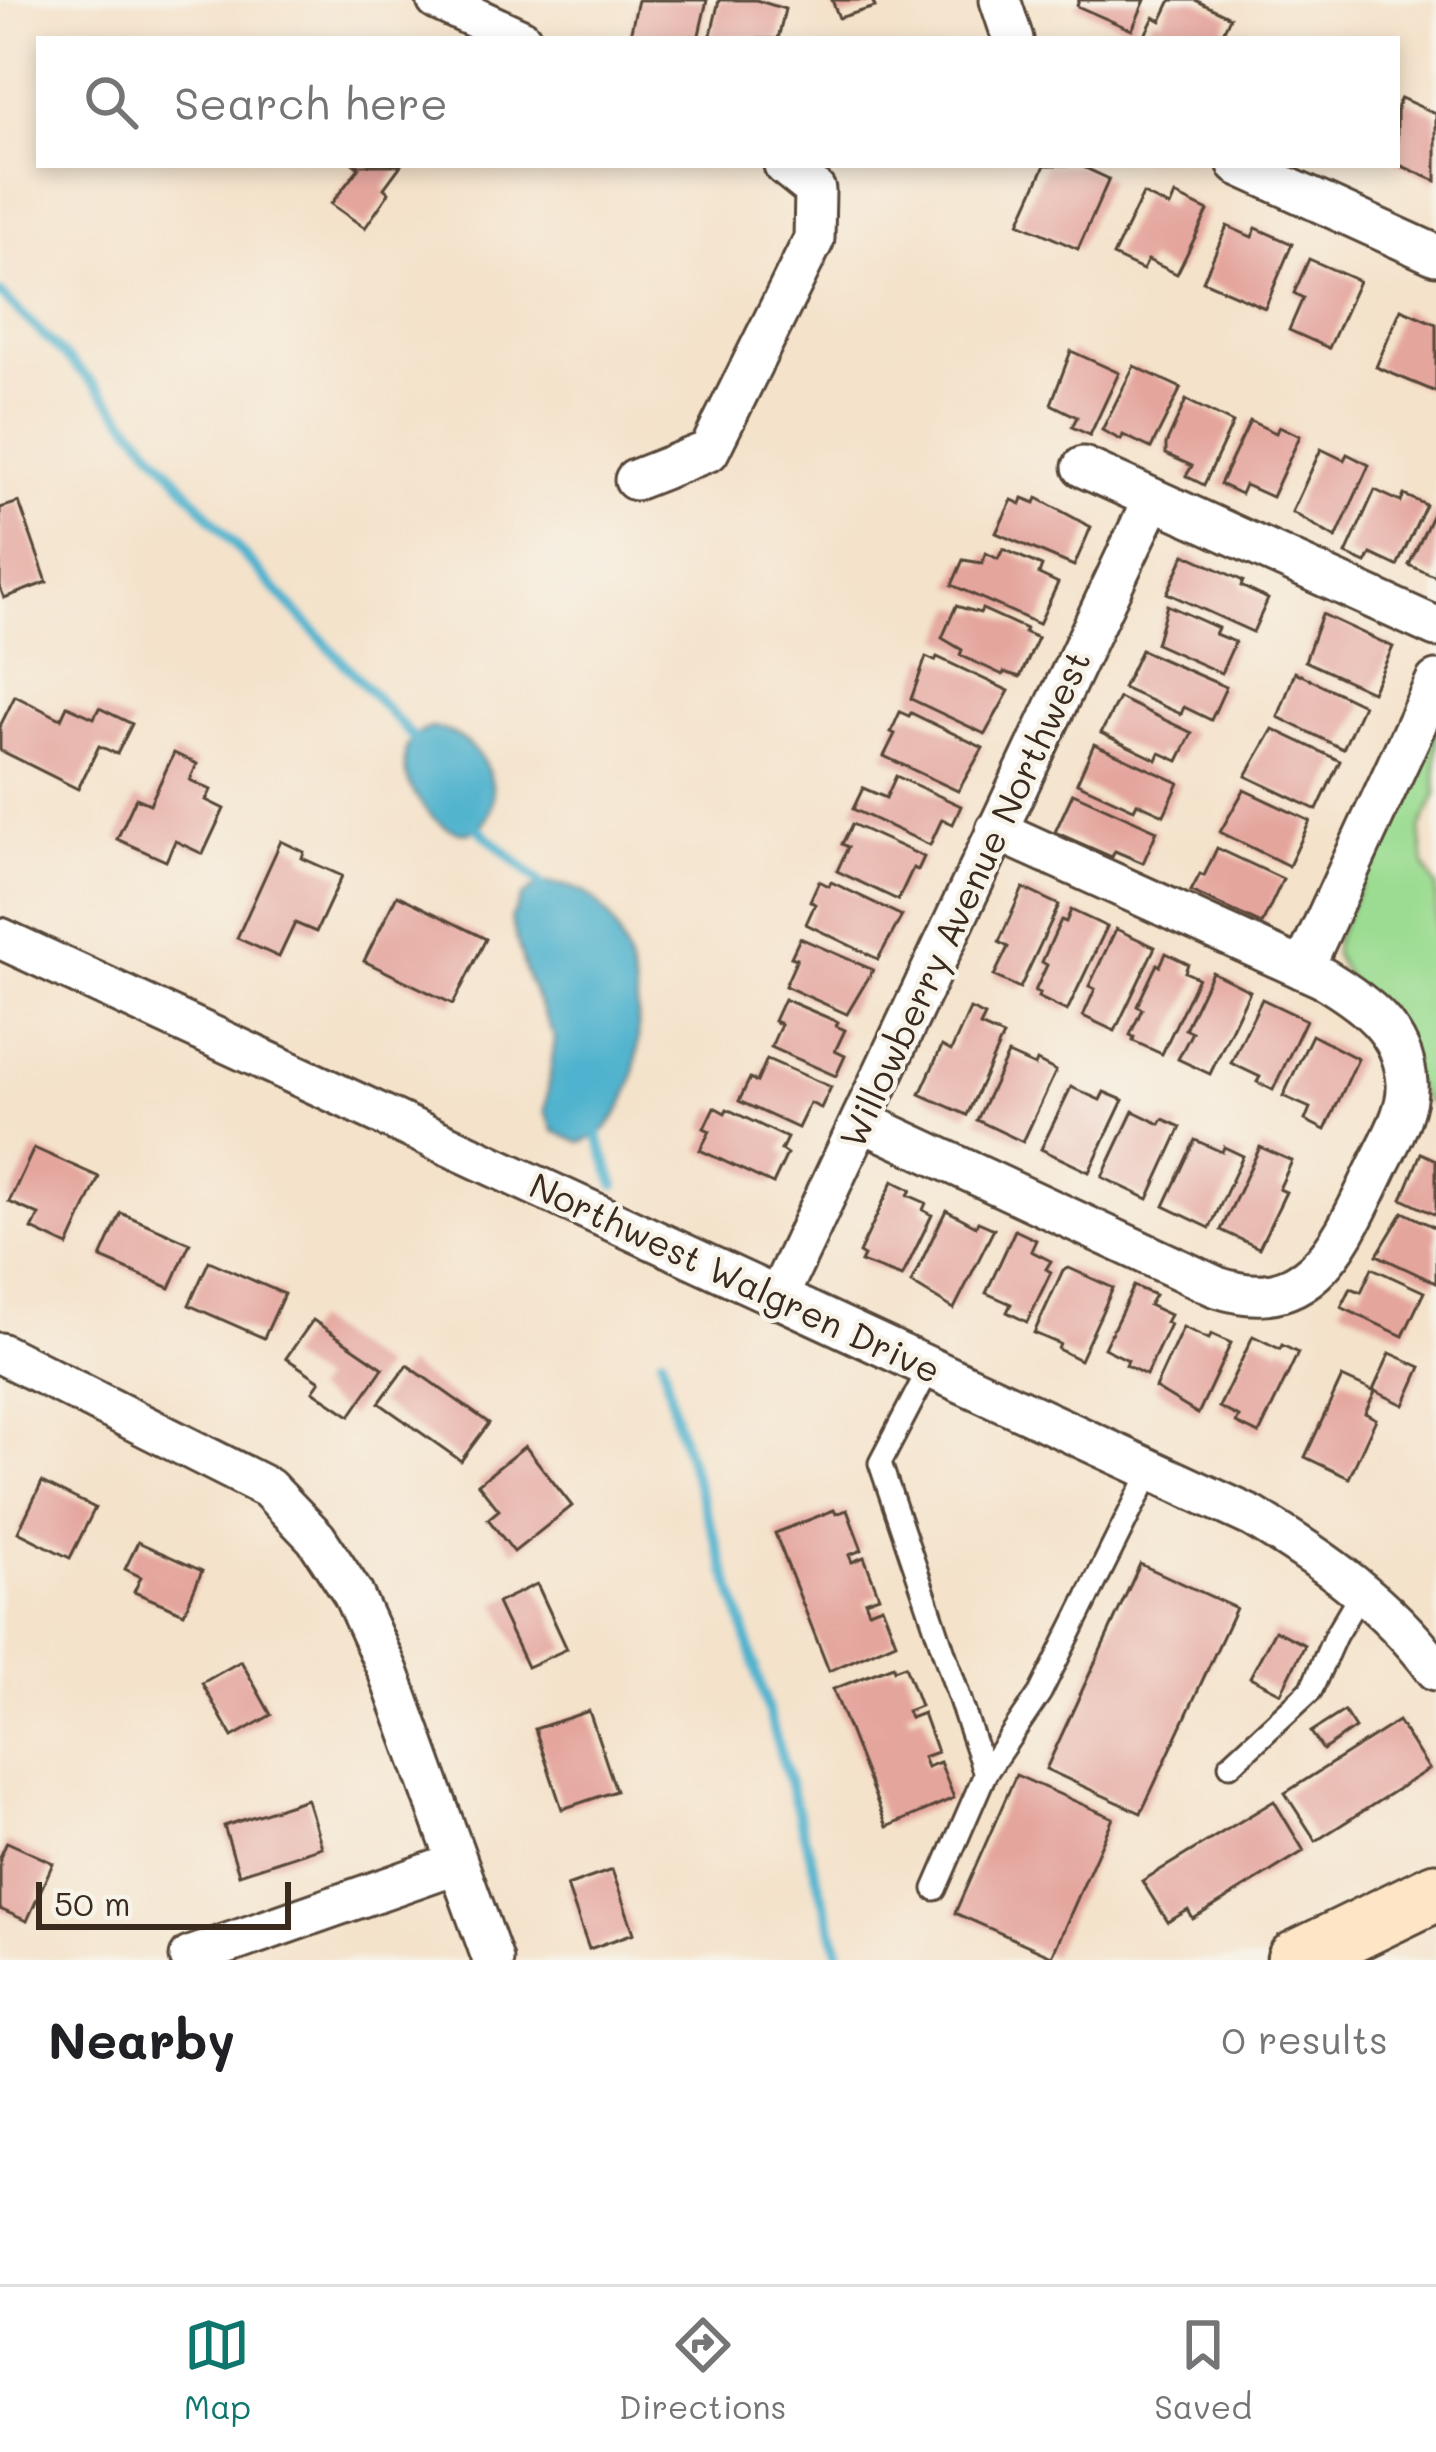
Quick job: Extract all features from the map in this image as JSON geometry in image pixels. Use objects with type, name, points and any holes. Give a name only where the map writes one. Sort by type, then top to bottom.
[{"type":"street","points":[[437,0],[515,36]]},
{"type":"street","points":[[1000,0],[1012,36]]},
{"type":"street","points":[[635,480],[709,451],[814,239],[815,190],[788,168]]},
{"type":"street","points":[[1245,168],[1436,255]]},
{"type":"street","points":[[1082,467],[1436,627]]},
{"type":"street","name":"Willowberry Avenue Northwest","points":[[777,1299],[1153,499]]},
{"type":"street","points":[[1303,969],[1436,681]]},
{"type":"street","points":[[861,1120],[1217,1287],[1273,1294],[1316,1272],[1340,1245],[1399,1122],[1408,1085],[1395,1041],[1365,1004],[1303,969],[997,830]]},
{"type":"street","name":"Northwest Walgren Drive","points":[[0,938],[1253,1517],[1361,1592],[1420,1648],[1436,1670]]},
{"type":"street","points":[[0,1353],[268,1488],[316,1538],[352,1594],[388,1671],[493,1960]]},
{"type":"street","points":[[190,1957],[455,1864]]},
{"type":"street","points":[[1296,1960],[1436,1892]]},
{"type":"lane","points":[[930,1366],[880,1463],[986,1774]]},
{"type":"lane","points":[[935,1889],[986,1774],[1040,1693],[1152,1468]]},
{"type":"lane","points":[[1230,1765],[1310,1690],[1361,1592]]},
{"type":"green space","points":[[1436,720],[1436,794],[1420,829],[1424,865],[1436,887],[1436,1105],[1425,1100],[1334,954],[1335,941]]},
{"type":"water","points":[[432,728],[472,747],[489,773],[492,802],[487,817],[473,831],[455,831],[436,820],[408,780],[405,758],[412,740]]},
{"type":"water","points":[[540,883],[575,888],[593,899],[612,922],[635,991],[635,1068],[624,1101],[606,1128],[580,1143],[554,1131],[545,1111],[555,1039],[527,977],[511,919],[523,896]]},
{"type":"building","points":[[638,0],[707,0],[699,36],[630,35]]},
{"type":"building","points":[[719,0],[756,0],[785,9],[779,36],[711,36]]},
{"type":"building","points":[[832,0],[872,0],[875,7],[839,18]]},
{"type":"building","points":[[1079,0],[1145,0],[1132,30],[1077,6]]},
{"type":"building","points":[[1171,0],[1195,0],[1230,17],[1221,36],[1144,36],[1154,17],[1161,21]]},
{"type":"building","points":[[1400,100],[1436,114],[1436,181],[1400,165]]},
{"type":"building","points":[[359,168],[399,168],[384,188],[389,193],[365,228],[331,204]]},
{"type":"building","points":[[1044,168],[1085,168],[1109,179],[1078,249],[1019,223]]},
{"type":"building","points":[[1143,194],[1170,207],[1175,195],[1208,211],[1177,274],[1148,260],[1143,270],[1113,256]]},
{"type":"building","points":[[1227,226],[1252,237],[1256,228],[1292,244],[1265,308],[1203,281]]},
{"type":"building","points":[[1309,259],[1359,281],[1329,348],[1289,330],[1303,298],[1294,293]]},
{"type":"building","points":[[1401,309],[1436,324],[1436,392],[1376,367]]},
{"type":"building","points":[[1071,351],[1119,373],[1090,435],[1072,427],[1077,417],[1051,404]]},
{"type":"building","points":[[1134,366],[1181,388],[1151,448],[1102,430]]},
{"type":"building","points":[[1186,400],[1233,423],[1204,485],[1186,476],[1192,466],[1166,454]]},
{"type":"building","points":[[1250,421],[1276,433],[1279,426],[1300,436],[1272,497],[1245,485],[1241,494],[1220,484]]},
{"type":"building","points":[[1321,449],[1369,465],[1336,538],[1292,512]]},
{"type":"building","points":[[1375,490],[1401,502],[1404,495],[1426,505],[1397,566],[1371,554],[1366,563],[1346,554]]},
{"type":"building","points":[[1023,498],[1035,503],[1037,498],[1091,527],[1074,566],[996,533],[1012,500],[1021,504]]},
{"type":"building","points":[[19,502],[47,582],[4,598],[0,508]]},
{"type":"building","points":[[1436,507],[1436,577],[1409,565]]},
{"type":"building","points":[[1003,549],[1042,566],[1039,574],[1058,583],[1039,624],[952,585],[963,560],[982,563],[986,553],[998,559]]},
{"type":"building","points":[[1185,554],[1243,581],[1241,586],[1268,599],[1253,632],[1167,593]]},
{"type":"building","points":[[1167,605],[1218,628],[1215,634],[1235,642],[1221,673],[1156,644]]},
{"type":"building","points":[[956,606],[980,613],[982,609],[1038,638],[1020,677],[1003,675],[960,655],[962,650],[942,638]]},
{"type":"building","points":[[1322,614],[1393,647],[1372,692],[1305,661]]},
{"type":"building","points":[[1141,650],[1226,687],[1211,720],[1184,707],[1181,714],[1123,688]]},
{"type":"building","points":[[926,657],[935,661],[937,657],[1009,691],[985,734],[911,699]]},
{"type":"building","points":[[1295,672],[1363,705],[1343,749],[1278,717]]},
{"type":"building","points":[[15,696],[61,719],[67,706],[94,718],[99,708],[132,724],[117,754],[99,746],[78,789],[0,750],[0,726]]},
{"type":"building","points":[[1119,698],[1192,733],[1178,761],[1160,753],[1157,760],[1101,733]]},
{"type":"building","points":[[900,712],[983,748],[958,791],[884,756]]},
{"type":"building","points":[[1273,729],[1340,761],[1317,810],[1246,776]]},
{"type":"building","points":[[1094,744],[1179,783],[1164,815],[1137,803],[1134,809],[1077,783]]},
{"type":"building","points":[[174,753],[197,764],[190,780],[211,790],[206,800],[224,809],[203,854],[175,841],[166,861],[117,839],[136,798],[150,804]]},
{"type":"building","points":[[896,776],[961,806],[953,824],[942,819],[930,845],[853,809],[863,788],[886,798]]},
{"type":"building","points":[[1244,790],[1310,821],[1289,866],[1220,832]]},
{"type":"building","points":[[1073,793],[1157,831],[1143,863],[1115,851],[1112,857],[1055,832]]},
{"type":"building","points":[[852,824],[924,857],[918,870],[913,868],[898,900],[837,871]]},
{"type":"building","points":[[281,841],[304,852],[302,858],[342,876],[316,932],[295,923],[279,957],[237,938]]},
{"type":"building","points":[[1217,848],[1283,879],[1262,924],[1191,891]]},
{"type":"building","points":[[819,881],[829,886],[831,882],[902,916],[878,959],[806,924]]},
{"type":"building","points":[[1023,888],[1059,905],[1020,988],[994,976],[1008,947],[999,942]]},
{"type":"building","points":[[397,895],[486,939],[453,1004],[364,961]]},
{"type":"building","points":[[1071,910],[1107,927],[1067,1011],[1035,991],[1047,965],[1042,962],[1061,920],[1066,922]]},
{"type":"building","points":[[1116,929],[1155,947],[1115,1031],[1083,1016],[1095,989],[1089,986]]},
{"type":"building","points":[[800,938],[873,970],[847,1014],[785,986]]},
{"type":"building","points":[[1166,953],[1188,964],[1185,972],[1198,978],[1162,1054],[1133,1041],[1130,1035],[1142,1009],[1137,1006]]},
{"type":"building","points":[[1212,972],[1250,991],[1210,1074],[1178,1059],[1192,1032],[1185,1029]]},
{"type":"building","points":[[784,999],[838,1022],[836,1026],[845,1030],[835,1051],[845,1056],[836,1076],[771,1047],[781,1024],[774,1021]]},
{"type":"building","points":[[1262,999],[1306,1020],[1273,1090],[1257,1082],[1260,1077],[1231,1063]]},
{"type":"building","points":[[970,1009],[985,1016],[980,1026],[1003,1036],[967,1115],[920,1094],[942,1046],[951,1051]]},
{"type":"building","points":[[1312,1035],[1358,1059],[1325,1130],[1305,1120],[1310,1108],[1283,1096]]},
{"type":"building","points":[[1008,1054],[1056,1071],[1023,1142],[977,1120]]},
{"type":"building","points":[[767,1059],[831,1087],[821,1108],[810,1103],[798,1128],[739,1101],[750,1078],[757,1082]]},
{"type":"building","points":[[1071,1087],[1100,1100],[1104,1092],[1123,1100],[1089,1172],[1041,1149]]},
{"type":"building","points":[[714,1107],[787,1138],[781,1150],[787,1154],[773,1184],[700,1150],[710,1131],[704,1128]]},
{"type":"building","points":[[1133,1111],[1160,1124],[1163,1119],[1181,1127],[1148,1199],[1102,1177]]},
{"type":"building","points":[[1195,1140],[1243,1156],[1210,1228],[1164,1206]]},
{"type":"building","points":[[1260,1147],[1292,1161],[1279,1189],[1286,1192],[1259,1248],[1221,1230]]},
{"type":"building","points":[[34,1148],[99,1177],[68,1246],[32,1229],[39,1215],[9,1202]]},
{"type":"building","points":[[1421,1153],[1436,1160],[1436,1215],[1402,1199]]},
{"type":"building","points":[[893,1181],[926,1203],[923,1210],[932,1215],[902,1277],[861,1262],[864,1256],[859,1253]]},
{"type":"building","points":[[946,1210],[976,1226],[978,1222],[994,1229],[954,1309],[911,1283]]},
{"type":"building","points":[[1403,1212],[1436,1228],[1436,1283],[1377,1255]]},
{"type":"building","points":[[121,1213],[190,1243],[170,1288],[101,1258]]},
{"type":"building","points":[[1015,1230],[1036,1240],[1031,1251],[1051,1261],[1046,1269],[1051,1272],[1027,1322],[1007,1312],[1011,1304],[986,1293]]},
{"type":"building","points":[[209,1261],[284,1294],[264,1338],[189,1305]]},
{"type":"building","points":[[1069,1268],[1113,1288],[1080,1360],[1058,1349],[1060,1344],[1034,1333],[1063,1270]]},
{"type":"building","points":[[1372,1268],[1424,1292],[1403,1336],[1341,1307],[1351,1288],[1361,1292]]},
{"type":"building","points":[[1134,1286],[1155,1295],[1149,1305],[1170,1315],[1146,1375],[1104,1348]]},
{"type":"building","points":[[313,1320],[383,1368],[350,1416],[313,1391],[320,1381],[286,1358]]},
{"type":"building","points":[[1183,1327],[1231,1343],[1198,1414],[1155,1388]]},
{"type":"building","points":[[1253,1336],[1298,1353],[1259,1434],[1236,1423],[1239,1417],[1219,1407]]},
{"type":"building","points":[[1390,1353],[1421,1367],[1404,1405],[1373,1390]]},
{"type":"building","points":[[407,1365],[489,1423],[461,1461],[379,1403]]},
{"type":"building","points":[[1342,1377],[1375,1392],[1365,1413],[1376,1419],[1349,1478],[1305,1457]]},
{"type":"building","points":[[525,1446],[572,1506],[514,1552],[488,1519],[499,1510],[478,1484]]},
{"type":"building","points":[[42,1482],[95,1508],[70,1558],[18,1532]]},
{"type":"building","points":[[834,1510],[836,1514],[847,1510],[862,1550],[849,1555],[852,1562],[864,1557],[879,1596],[865,1601],[869,1611],[882,1606],[896,1642],[829,1671],[775,1533]]},
{"type":"building","points":[[138,1542],[202,1571],[184,1613],[134,1592],[141,1577],[125,1569]]},
{"type":"building","points":[[1140,1564],[1236,1608],[1141,1813],[1046,1769]]},
{"type":"building","points":[[537,1584],[567,1649],[527,1667],[497,1603]]},
{"type":"building","points":[[1275,1630],[1305,1645],[1281,1693],[1250,1677]]},
{"type":"building","points":[[241,1661],[271,1715],[232,1737],[202,1683]]},
{"type":"building","points":[[893,1666],[894,1670],[905,1666],[920,1706],[907,1711],[910,1718],[923,1713],[937,1752],[923,1757],[927,1767],[940,1762],[954,1798],[887,1827],[833,1689]]},
{"type":"building","points":[[589,1711],[616,1791],[562,1809],[535,1729]]},
{"type":"building","points":[[1344,1711],[1355,1728],[1323,1750],[1311,1732]]},
{"type":"building","points":[[1398,1721],[1429,1769],[1316,1841],[1285,1793]]},
{"type":"building","points":[[1016,1775],[1113,1818],[1052,1956],[955,1913]]},
{"type":"building","points":[[307,1799],[322,1847],[239,1874],[224,1826]]},
{"type":"building","points":[[1274,1801],[1304,1851],[1193,1919],[1188,1910],[1168,1922],[1142,1881]]},
{"type":"building","points":[[7,1842],[53,1863],[27,1921],[0,1909],[0,1857]]},
{"type":"building","points":[[612,1870],[634,1933],[589,1949],[567,1886]]},
{"type":"waterway","points":[[0,293],[100,390],[245,557],[422,747]]},
{"type":"waterway","points":[[472,823],[540,883],[544,892]]},
{"type":"waterway","points":[[597,1124],[615,1185]]},
{"type":"waterway","points":[[662,1358],[676,1421],[738,1608],[841,1960]]}]
